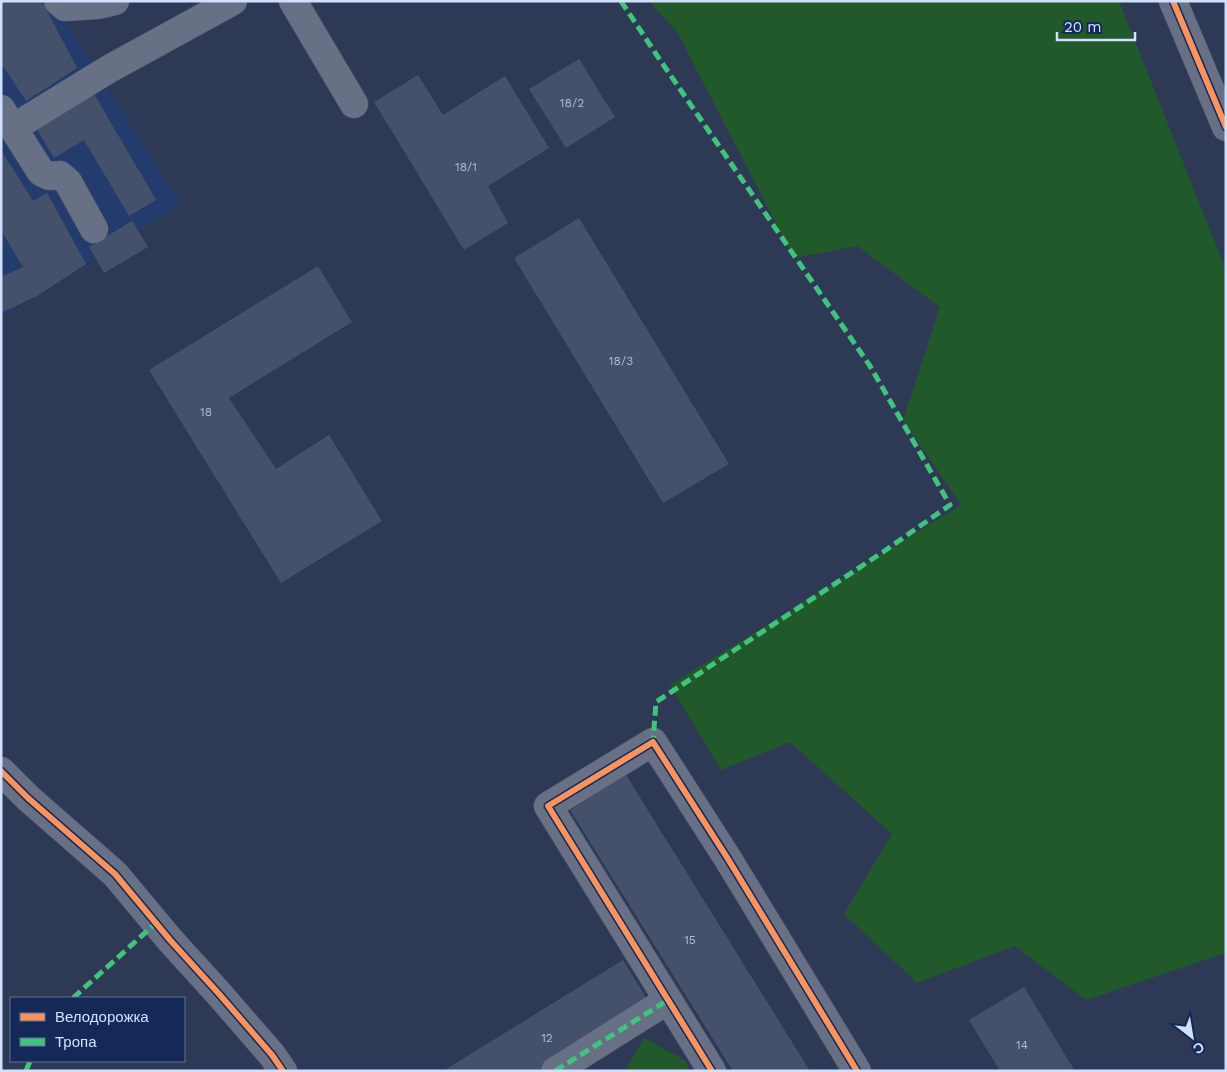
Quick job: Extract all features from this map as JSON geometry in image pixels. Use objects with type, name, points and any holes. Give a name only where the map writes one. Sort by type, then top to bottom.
[{"type":"street","points":[[58,1],[65,7],[97,5],[115,1]]},
{"type":"street","points":[[94,229],[68,182],[60,175],[49,176],[41,172],[7,118],[109,69],[233,1]]},
{"type":"street","points":[[293,1],[354,104]]},
{"type":"street","points":[[1173,1],[1226,128]]},
{"type":"street","points":[[712,1071],[548,806],[653,742],[728,859],[858,1071]]},
{"type":"street","points":[[1,771],[28,798],[115,874],[170,940],[265,1047],[283,1071]]},
{"type":"street","points":[[555,1071],[668,1000]]},
{"type":"shaded area","points":[[1,1],[56,1],[54,4],[181,204],[1,318]]},
{"type":"green space","points":[[649,1],[1119,1],[1226,270],[1226,953],[1086,1000],[1015,946],[917,983],[844,914],[892,834],[790,742],[721,770],[670,685],[961,505],[903,420],[940,307],[857,246],[794,258],[677,32]]},
{"type":"green space","points":[[644,1038],[686,1061],[689,1071],[625,1071]]},
{"type":"building","points":[[1,1],[40,1],[77,68],[26,101],[1,63]]},
{"type":"building","points":[[579,59],[615,117],[566,148],[529,89]]},
{"type":"building","points":[[418,75],[443,115],[505,76],[549,148],[488,186],[508,223],[464,250],[374,102]]},
{"type":"building","points":[[93,92],[156,200],[129,216],[84,140],[54,158],[35,126]]},
{"type":"building","points":[[1,150],[33,201],[47,193],[86,264],[37,296],[1,313],[1,277],[23,267],[1,230]]},
{"type":"building","points":[[579,218],[729,464],[663,503],[514,258]]},
{"type":"building","points":[[132,221],[148,247],[104,273],[89,247]]},
{"type":"building","points":[[318,266],[352,322],[229,398],[276,469],[329,435],[382,521],[281,583],[149,370]]},
{"type":"building","points":[[626,775],[810,1071],[733,1071],[570,810]]},
{"type":"building","points":[[623,960],[650,1004],[543,1071],[443,1071]]},
{"type":"building","points":[[1024,987],[1075,1071],[1000,1071],[969,1020]]},
{"type":"marked path","points":[[621,1],[870,366],[950,505],[883,552],[656,702],[653,742]]},
{"type":"marked path","points":[[74,997],[156,923]]},
{"type":"marked path","points":[[555,1071],[668,1000]]},
{"type":"marked path","points":[[26,1071],[30,1062]]},
{"type":"cycle path","points":[[1173,1],[1226,127]]},
{"type":"cycle path","points":[[712,1071],[548,806],[653,742],[728,859],[857,1071]]},
{"type":"cycle path","points":[[1,771],[28,798],[115,874],[170,940],[272,1055],[283,1071]]}]
